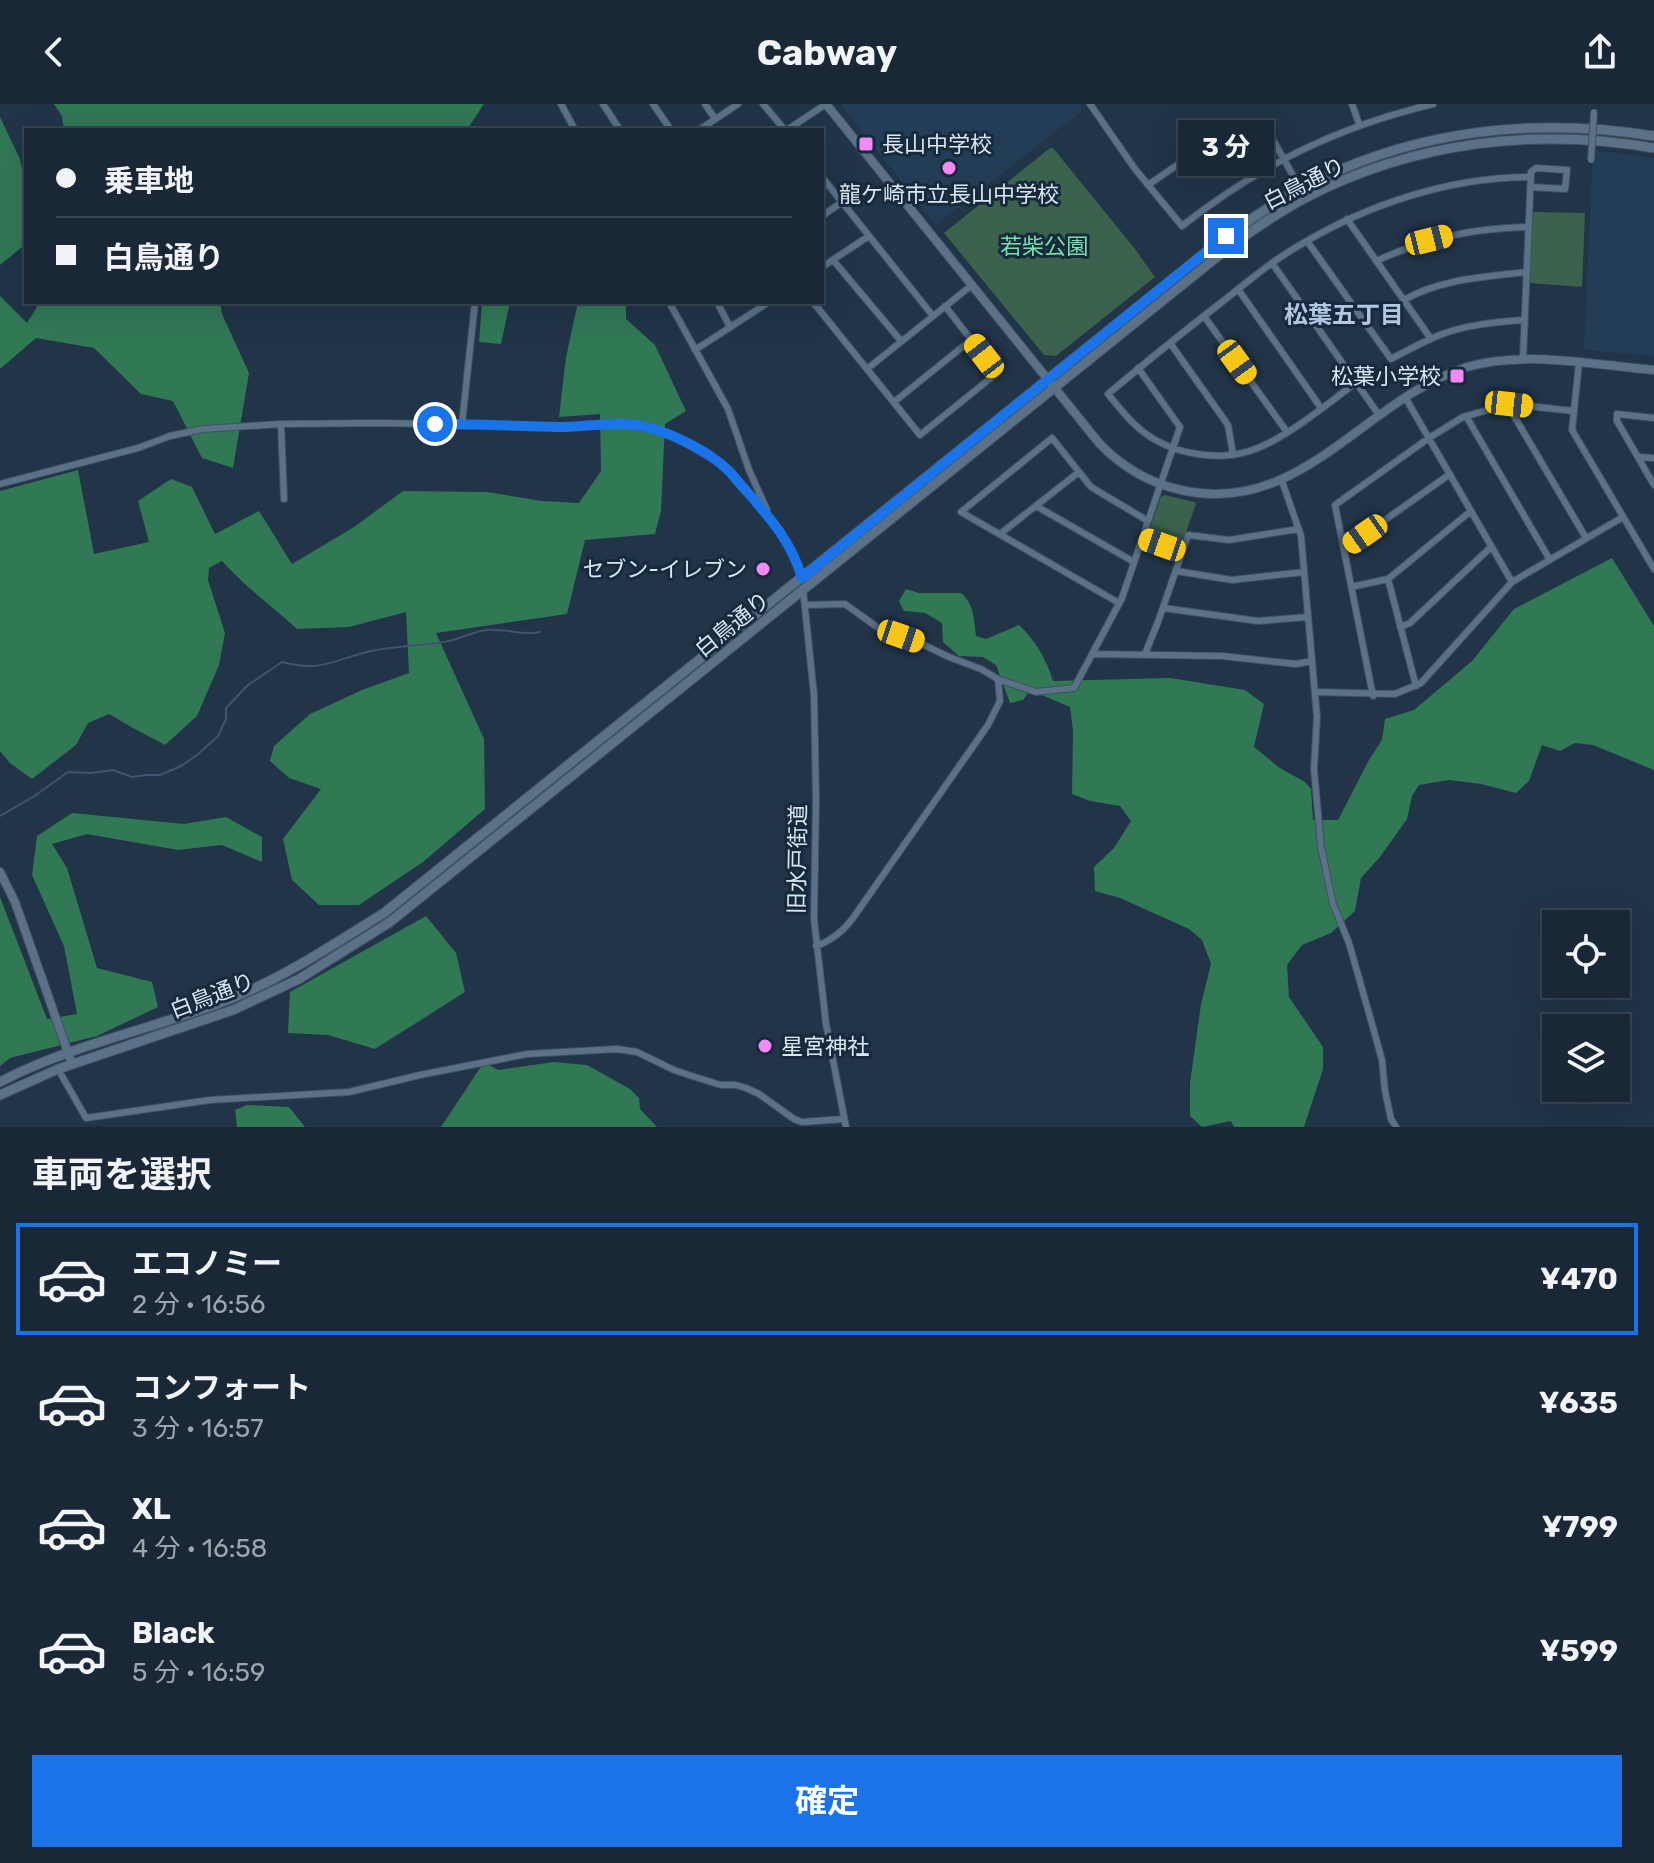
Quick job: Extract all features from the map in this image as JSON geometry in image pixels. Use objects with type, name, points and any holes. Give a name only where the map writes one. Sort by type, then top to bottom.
[{"type":"main road","name":"白鳥通り","points":[[0,1095],[58,1069],[70,1059],[230,999],[294,969],[384,913],[1226,236],[1300,188],[1382,154],[1450,136],[1490,130],[1551,127],[1654,134]]},
{"type":"main road","name":"白鳥通り","points":[[0,1082],[44,1062],[70,1059],[233,1010],[299,979],[390,922],[1233,244],[1304,198],[1385,165],[1428,152],[1489,141],[1562,138],[1653,147]]},
{"type":"street","points":[[561,104],[574,128]]},
{"type":"street","points":[[603,104],[619,128]]},
{"type":"street","points":[[653,104],[670,128]]},
{"type":"street","points":[[705,104],[715,119]]},
{"type":"street","points":[[702,128],[738,104]]},
{"type":"street","points":[[763,104],[784,128]]},
{"type":"street","points":[[789,128],[826,104],[1107,452],[1130,469],[1161,485],[1220,495],[1256,490],[1282,481],[1431,381],[1471,366],[1523,359],[1654,370]]},
{"type":"street","points":[[1090,104],[1135,169],[1182,226],[1226,193],[1284,158],[1398,108],[1433,104]]},
{"type":"street","points":[[1352,104],[1359,124]]},
{"type":"street","points":[[1591,160],[1595,108]]},
{"type":"street","points":[[1148,185],[1231,128],[1273,140],[1304,198]]},
{"type":"street","points":[[1653,147],[1654,134]]},
{"type":"street","points":[[1523,359],[1531,172],[1536,168],[1567,170],[1565,189],[1531,187]]},
{"type":"street","points":[[1356,383],[1287,432],[1257,449],[1233,454],[1210,455],[1174,449],[1140,430],[1108,394],[1272,263],[1347,219],[1434,190],[1480,180],[1531,177]]},
{"type":"street","points":[[824,180],[933,316]]},
{"type":"street","points":[[824,215],[842,202]]},
{"type":"street","points":[[1347,219],[1431,339]]},
{"type":"street","points":[[1376,261],[1429,240],[1455,234],[1529,227]]},
{"type":"street","points":[[824,266],[869,236]]},
{"type":"street","points":[[1307,241],[1391,359],[1457,330],[1524,320]]},
{"type":"street","points":[[833,260],[901,341]]},
{"type":"street","points":[[1272,263],[1379,415]]},
{"type":"street","points":[[1404,300],[1425,290],[1458,281],[1526,272]]},
{"type":"street","points":[[867,369],[972,285]]},
{"type":"street","points":[[1238,289],[1321,408]]},
{"type":"street","points":[[462,424],[475,304]]},
{"type":"street","points":[[670,304],[728,409],[749,470],[770,516]]},
{"type":"street","points":[[718,304],[730,327]]},
{"type":"street","points":[[695,350],[766,304]]},
{"type":"street","points":[[815,304],[920,435],[997,373],[945,306]]},
{"type":"street","points":[[1204,316],[1287,432]]},
{"type":"street","points":[[894,402],[971,340]]},
{"type":"street","points":[[1170,343],[1228,425],[1233,454]]},
{"type":"street","points":[[1579,363],[1572,430],[1654,569]]},
{"type":"street","points":[[806,605],[845,604],[888,633],[920,643],[998,679],[1036,692],[1074,688],[1119,603],[1180,427],[1138,368]]},
{"type":"street","points":[[1405,397],[1512,582]]},
{"type":"street","points":[[1373,695],[1335,505],[1429,438],[1466,416],[1507,404],[1574,411]]},
{"type":"street","points":[[1507,404],[1586,538]]},
{"type":"street","points":[[1654,418],[1617,414],[1617,421],[1654,485]]},
{"type":"street","points":[[1466,416],[1550,560]]},
{"type":"street","points":[[281,424],[284,499]]},
{"type":"street","points":[[0,484],[191,431],[281,424],[562,427],[626,424],[656,430],[722,464],[770,516]]},
{"type":"street","points":[[1119,603],[961,512],[1052,438],[1091,487],[1148,521]]},
{"type":"street","points":[[1637,457],[1654,458]]},
{"type":"street","points":[[1000,534],[1079,472]]},
{"type":"street","points":[[1344,549],[1450,474]]},
{"type":"street","points":[[1282,481],[1299,529],[1304,572],[1317,717],[1314,769],[1325,871],[1382,1060],[1385,1091],[1391,1119],[1396,1127]]},
{"type":"street","points":[[1036,506],[1134,562]]},
{"type":"street","points":[[1351,587],[1388,579],[1471,511]]},
{"type":"street","name":"旧水戸街道","points":[[770,516],[795,558],[806,605],[814,695],[816,946],[826,1024],[846,1127]]},
{"type":"street","points":[[1315,692],[1395,694],[1416,686],[1512,582],[1623,517]]},
{"type":"street","points":[[1145,654],[1188,535],[1229,540],[1299,529]]},
{"type":"street","points":[[1142,538],[1182,552]]},
{"type":"street","points":[[1400,627],[1410,623],[1491,547]]},
{"type":"street","points":[[1176,571],[1232,580],[1304,572]]},
{"type":"street","points":[[1388,579],[1416,686]]},
{"type":"street","points":[[1163,608],[1258,621],[1308,617]]},
{"type":"street","points":[[1092,654],[1222,656],[1296,664],[1312,661]]},
{"type":"street","points":[[816,946],[846,927],[988,725],[1000,701],[998,679]]},
{"type":"street","points":[[0,872],[24,925],[70,1059]]},
{"type":"street","points":[[58,1069],[86,1118],[210,1100],[349,1092],[527,1054],[617,1049],[637,1052],[674,1070],[721,1085],[746,1088],[802,1122],[844,1119]]},
{"type":"shaded area","name":"龍ケ崎市立長山中学校","points":[[840,104],[1080,104],[1083,110],[936,225]]},
{"type":"shaded area","points":[[1593,150],[1654,158],[1654,356],[1584,348]]},
{"type":"green space","points":[[54,104],[484,104],[468,128],[64,128],[62,116]]},
{"type":"green space","points":[[0,117],[20,159],[24,178],[24,243],[0,265]]},
{"type":"green space","name":"若柴公園","points":[[1050,148],[1155,277],[1056,356],[1044,355],[944,233]]},
{"type":"green space","points":[[1533,212],[1585,213],[1582,287],[1529,283]]},
{"type":"green space","points":[[0,296],[27,323],[39,304],[220,304],[249,373],[233,468],[202,458],[173,401],[141,394],[94,348],[36,338],[0,369]]},
{"type":"green space","points":[[482,304],[510,304],[501,344],[479,342]]},
{"type":"green space","points":[[578,304],[626,304],[626,319],[655,345],[686,411],[665,424],[661,511],[655,534],[585,540],[567,614],[436,633],[484,739],[485,809],[423,862],[359,905],[319,905],[292,880],[283,839],[321,789],[289,778],[270,761],[274,746],[310,714],[409,673],[406,612],[349,627],[297,629],[222,561],[209,568],[208,580],[225,633],[219,665],[197,716],[165,745],[109,714],[88,723],[76,745],[32,779],[10,763],[0,751],[0,491],[78,470],[94,554],[149,542],[138,501],[171,479],[192,487],[215,534],[259,511],[292,564],[354,527],[403,491],[487,492],[542,501],[579,503],[601,471],[600,414],[559,417],[566,357]]},
{"type":"green space","points":[[1165,495],[1196,504],[1181,546],[1177,548],[1150,538],[1148,534],[1161,497]]},
{"type":"green space","points":[[1612,558],[1654,626],[1654,770],[1593,745],[1575,743],[1560,751],[1542,745],[1529,781],[1516,793],[1449,780],[1419,785],[1412,796],[1407,819],[1361,878],[1355,911],[1331,933],[1302,945],[1287,965],[1289,997],[1323,1047],[1323,1069],[1304,1127],[1234,1127],[1231,1121],[1202,1127],[1190,1116],[1190,1083],[1201,1004],[1211,964],[1202,940],[1189,929],[1120,898],[1095,891],[1094,867],[1114,848],[1131,821],[1120,806],[1090,801],[1072,794],[1073,731],[1070,707],[1030,690],[1023,700],[1010,703],[996,665],[983,657],[959,656],[943,642],[942,623],[925,613],[904,611],[899,601],[906,589],[919,593],[961,593],[971,607],[976,636],[986,639],[1019,625],[1040,651],[1053,681],[1170,678],[1245,690],[1264,704],[1254,747],[1311,789],[1313,820],[1338,820],[1382,740],[1385,719],[1414,710],[1472,661],[1514,609]]},
{"type":"green space","points":[[72,813],[184,824],[226,817],[262,837],[262,862],[222,845],[178,850],[87,834],[52,844],[67,868],[97,968],[152,982],[158,1007],[97,1036],[10,1058],[0,1066],[0,897],[47,1019],[77,1014],[64,946],[32,875],[37,836]]},
{"type":"green space","points":[[426,916],[456,953],[465,992],[375,1049],[328,1035],[288,1033],[290,992]]},
{"type":"green space","points":[[484,1062],[498,1070],[554,1062],[587,1065],[630,1089],[639,1098],[640,1109],[657,1127],[441,1127]]},
{"type":"green space","points":[[247,1105],[289,1107],[305,1127],[237,1127],[235,1110]]},
{"type":"waterway","points":[[0,816],[68,772],[113,770],[132,777],[160,775],[181,766],[218,736],[226,719],[226,708],[248,685],[282,662],[308,666],[328,664],[371,651],[444,642],[486,630],[540,632]]},
{"type":"place","name":"長山中学校","points":[[866,144]]},
{"type":"place","name":"龍ケ崎市立長山中学校","points":[[949,168]]},
{"type":"place","name":"松葉小学校","points":[[1457,376]]},
{"type":"place","name":"セブン-イレブン","points":[[763,569]]},
{"type":"place","name":"星宮神社","points":[[765,1046]]},
{"type":"district","name":"松葉五丁目","points":[[1344,315]]},
{"type":"route","points":[[435,424],[562,427],[626,424],[675,437],[722,464],[770,516],[795,558],[802,578],[1226,236]]}]
